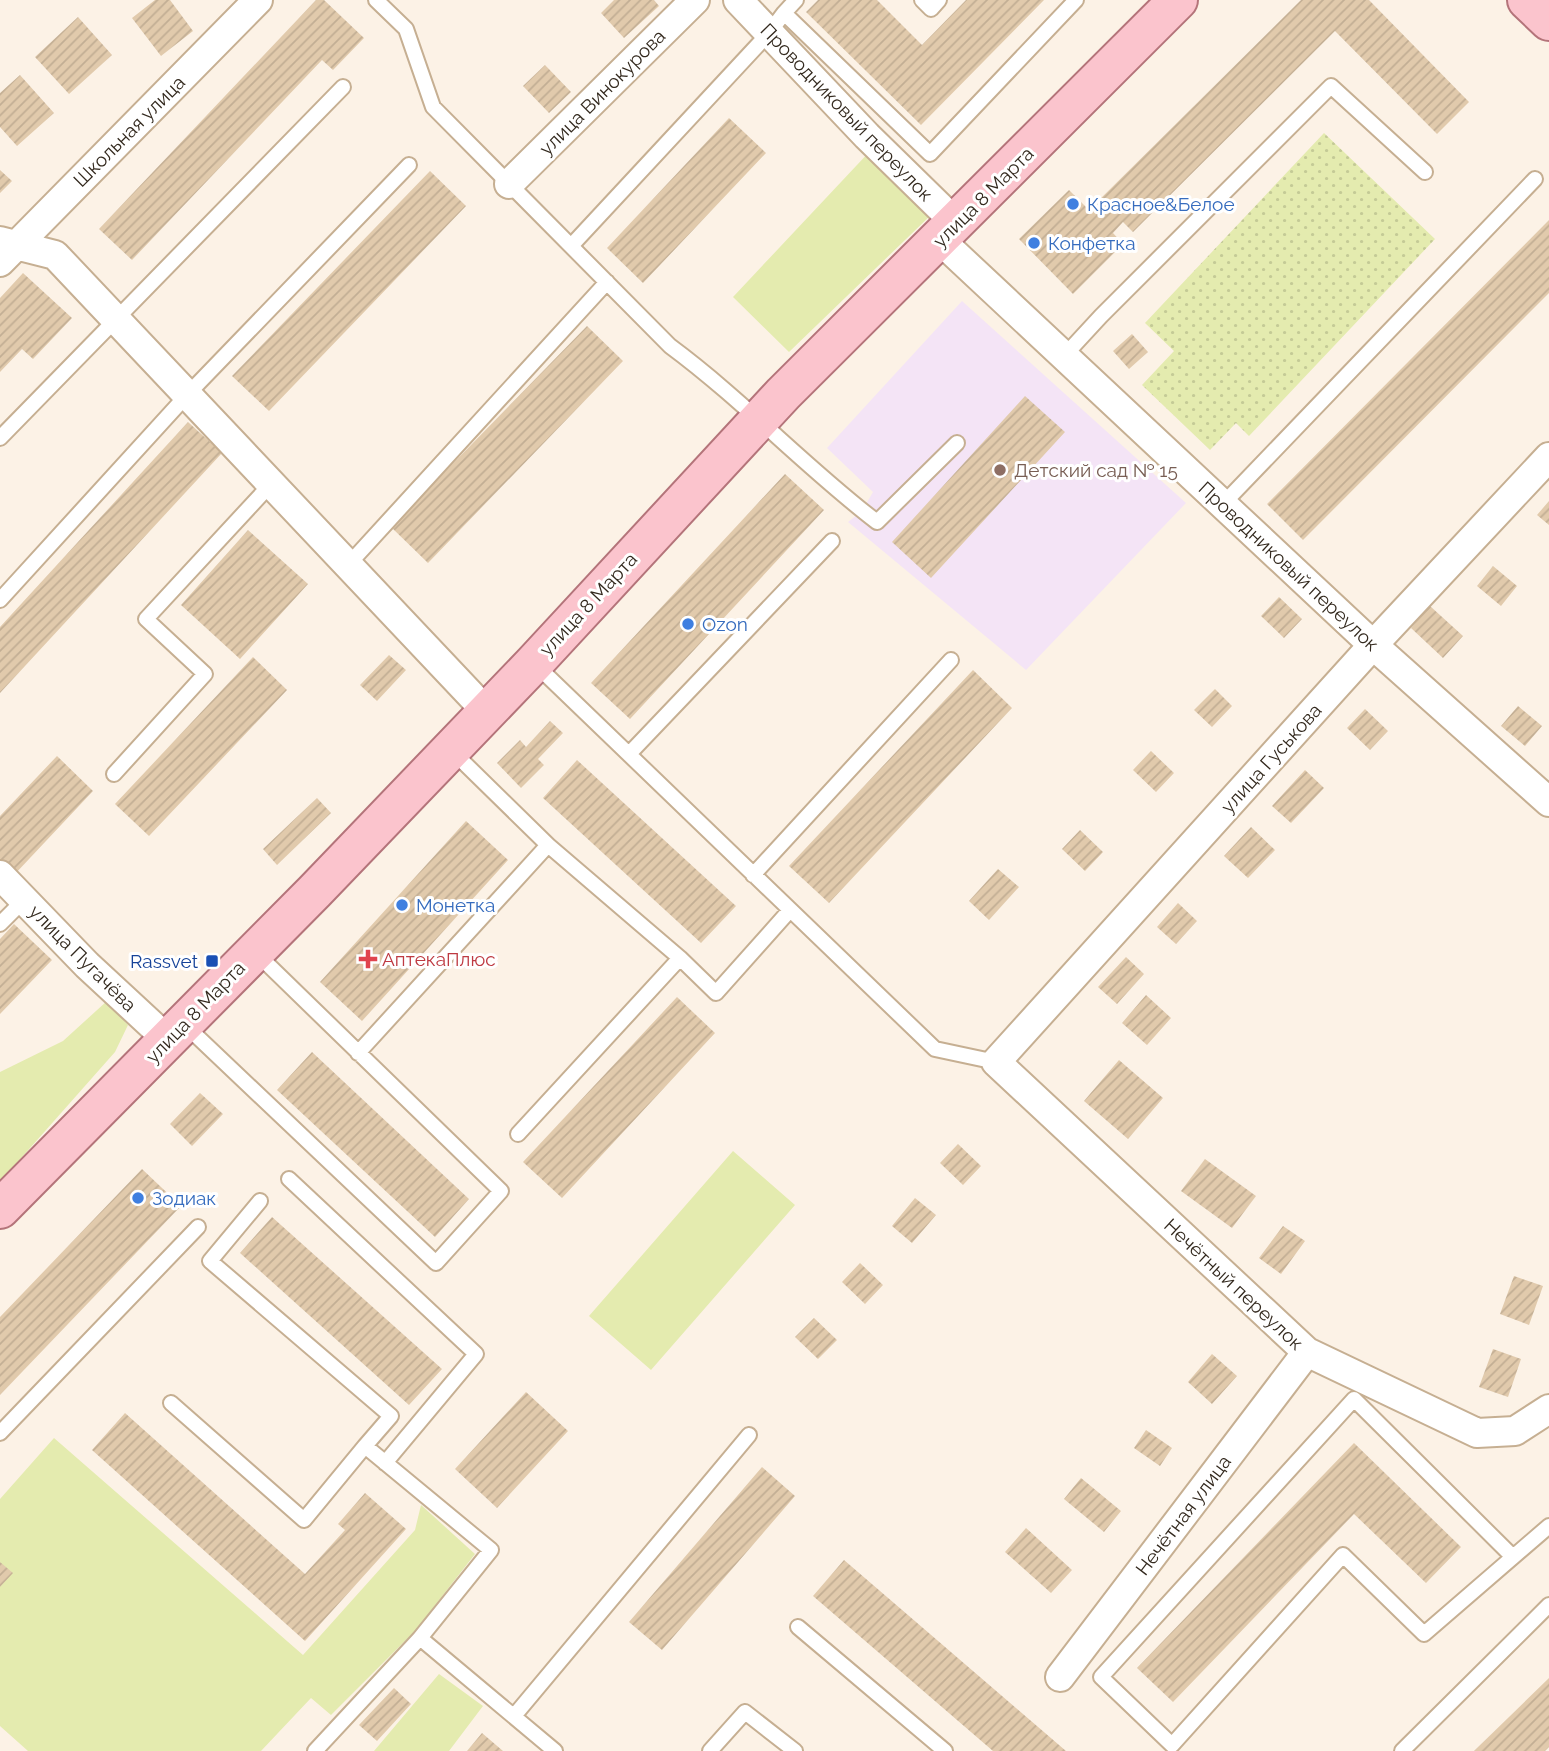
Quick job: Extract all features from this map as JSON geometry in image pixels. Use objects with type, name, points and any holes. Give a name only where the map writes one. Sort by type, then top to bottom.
[{"type":"main road","name":"улица 8 Марта","points":[[0,1209],[315,891],[534,663],[760,419],[1178,0]]},
{"type":"main road","points":[[1527,0],[1549,21]]},
{"type":"street","name":"Школьная улица","points":[[6,249],[258,0]]},
{"type":"street","name":"улица Винокурова","points":[[509,184],[695,0]]},
{"type":"street","name":"Проводниковый переулок","points":[[738,0],[777,23],[948,232],[1065,355],[1373,645],[1549,802]]},
{"type":"street","points":[[6,249],[55,255],[486,711]]},
{"type":"street","name":"улица Гуськова","points":[[996,1062],[1373,645],[1549,457]]},
{"type":"street","name":"улица Пугачёва","points":[[0,875],[24,900],[176,1032]]},
{"type":"street","name":"Нечётный переулок","points":[[996,1062],[1307,1352],[1477,1433],[1515,1432],[1549,1409]]},
{"type":"street","name":"Нечётная улица","points":[[1060,1677],[1307,1352]]},
{"type":"lane","points":[[376,0],[406,29],[433,107],[670,346],[760,419],[783,444],[877,522],[957,443]]},
{"type":"lane","points":[[571,246],[796,0]]},
{"type":"lane","points":[[922,0],[931,9],[939,0]]},
{"type":"lane","points":[[777,23],[930,154],[1076,0]]},
{"type":"lane","points":[[1065,355],[1331,86],[1425,173]]},
{"type":"lane","points":[[0,438],[343,87]]},
{"type":"lane","points":[[0,600],[187,395],[409,165]]},
{"type":"lane","points":[[1223,504],[1535,179]]},
{"type":"lane","points":[[348,565],[607,282]]},
{"type":"lane","points":[[114,774],[205,674],[146,619],[271,484]]},
{"type":"lane","points":[[629,754],[832,541]]},
{"type":"lane","points":[[753,874],[951,660]]},
{"type":"lane","points":[[534,663],[935,1049],[996,1062]]},
{"type":"lane","points":[[449,749],[548,845],[680,958],[716,993],[790,910]]},
{"type":"lane","points":[[358,1053],[548,845]]},
{"type":"lane","points":[[0,924],[24,900]]},
{"type":"lane","points":[[176,1032],[436,1263],[501,1191],[253,951]]},
{"type":"lane","points":[[518,1134],[680,958]]},
{"type":"lane","points":[[289,1179],[476,1354],[386,1462]]},
{"type":"lane","points":[[171,1403],[304,1520],[391,1416],[210,1261],[260,1201]]},
{"type":"lane","points":[[0,1433],[198,1227]]},
{"type":"lane","points":[[1513,1557],[1354,1399],[1101,1676],[1172,1745],[1343,1555],[1424,1634],[1549,1526]]},
{"type":"lane","points":[[513,1716],[748,1435]]},
{"type":"lane","points":[[315,1751],[420,1638],[491,1549],[366,1446]]},
{"type":"lane","points":[[1402,1751],[1549,1605]]},
{"type":"lane","points":[[798,1627],[945,1751]]},
{"type":"lane","points":[[420,1638],[555,1751]]},
{"type":"lane","points":[[710,1751],[745,1712],[795,1751]]},
{"type":"shaded area","name":"Детский сад № 15","points":[[962,301],[1186,503],[1026,670],[848,522],[862,511],[873,492],[827,448]]},
{"type":"green space","points":[[1324,133],[1435,239],[1249,436],[1236,423],[1210,450],[1142,385],[1174,351],[1145,323]]},
{"type":"green space","points":[[872,149],[933,213],[789,352],[733,297]]},
{"type":"green space","points":[[107,1001],[128,1025],[115,1052],[0,1182],[0,1072],[63,1041]]},
{"type":"green space","points":[[733,1151],[795,1205],[651,1370],[589,1316]]},
{"type":"green space","points":[[54,1438],[303,1655],[415,1530],[421,1505],[475,1554],[415,1631],[331,1715],[311,1698],[261,1751],[28,1751],[0,1726],[0,1499]]},
{"type":"green space","points":[[439,1674],[483,1706],[449,1751],[374,1751]]},
{"type":"building","points":[[155,0],[170,0],[193,31],[161,56],[132,18]]},
{"type":"building","points":[[316,0],[324,0],[364,38],[333,70],[322,60],[132,260],[99,229]]},
{"type":"building","points":[[614,0],[654,0],[659,6],[624,38],[601,13]]},
{"type":"building","points":[[818,0],[877,0],[922,45],[966,0],[1044,0],[921,125],[806,12]]},
{"type":"building","points":[[1301,0],[1369,0],[1469,102],[1437,134],[1335,31],[1133,232],[1123,222],[1113,233],[1123,244],[1073,294],[1019,239],[1069,190],[1089,210]]},
{"type":"building","points":[[78,17],[112,55],[69,94],[35,57]]},
{"type":"building","points":[[545,65],[571,92],[549,113],[523,86]]},
{"type":"building","points":[[20,75],[54,113],[17,146],[0,127],[0,93]]},
{"type":"building","points":[[729,118],[766,153],[643,283],[607,248]]},
{"type":"building","points":[[0,170],[12,181],[0,193]]},
{"type":"building","points":[[430,171],[466,206],[269,411],[232,376]]},
{"type":"building","points":[[1549,220],[1549,293],[1303,540],[1267,504]]},
{"type":"building","points":[[23,273],[72,318],[33,359],[22,349],[0,372],[0,298]]},
{"type":"building","points":[[587,326],[623,361],[428,563],[391,527]]},
{"type":"building","points":[[1132,334],[1148,352],[1129,369],[1113,351]]},
{"type":"building","points":[[1025,396],[1065,432],[931,578],[892,542]]},
{"type":"building","points":[[188,422],[222,453],[0,693],[0,627]]},
{"type":"building","points":[[785,474],[824,510],[630,719],[591,683]]},
{"type":"building","points":[[1549,501],[1549,525],[1537,515]]},
{"type":"building","points":[[248,530],[308,584],[240,659],[181,605]]},
{"type":"building","points":[[1493,566],[1517,586],[1501,606],[1477,586]]},
{"type":"building","points":[[1279,597],[1302,619],[1284,638],[1261,616]]},
{"type":"building","points":[[1430,606],[1463,636],[1443,658],[1411,628]]},
{"type":"building","points":[[389,655],[406,670],[377,701],[360,685]]},
{"type":"building","points":[[253,657],[287,690],[149,836],[115,804]]},
{"type":"building","points":[[973,670],[1012,708],[829,903],[789,866]]},
{"type":"building","points":[[1215,689],[1232,706],[1212,727],[1194,710]]},
{"type":"building","points":[[1518,706],[1542,726],[1525,746],[1501,726]]},
{"type":"building","points":[[1365,709],[1388,731],[1370,750],[1347,728]]},
{"type":"building","points":[[550,721],[563,733],[538,759],[544,765],[521,788],[497,763],[520,740],[526,747]]},
{"type":"building","points":[[1151,751],[1174,773],[1156,792],[1133,770]]},
{"type":"building","points":[[57,756],[93,791],[14,875],[0,862],[0,816]]},
{"type":"building","points":[[577,760],[736,906],[701,943],[543,798]]},
{"type":"building","points":[[1305,770],[1324,788],[1291,823],[1272,806]]},
{"type":"building","points":[[317,798],[331,813],[277,865],[263,849]]},
{"type":"building","points":[[466,821],[508,860],[362,1021],[320,982]]},
{"type":"building","points":[[1251,827],[1275,850],[1248,878],[1224,856]]},
{"type":"building","points":[[1080,830],[1103,852],[1085,871],[1062,849]]},
{"type":"building","points":[[998,869],[1019,887],[989,920],[969,901]]},
{"type":"building","points":[[1178,903],[1197,921],[1176,944],[1157,927]]},
{"type":"building","points":[[14,924],[52,960],[0,1014],[0,939]]},
{"type":"building","points":[[1126,957],[1144,974],[1117,1004],[1098,987]]},
{"type":"building","points":[[1146,995],[1171,1018],[1147,1045],[1122,1023]]},
{"type":"building","points":[[677,997],[715,1033],[562,1198],[523,1162]]},
{"type":"building","points":[[312,1052],[469,1199],[435,1237],[277,1090]]},
{"type":"building","points":[[1119,1060],[1163,1098],[1128,1139],[1084,1101]]},
{"type":"building","points":[[200,1093],[223,1114],[192,1146],[170,1124]]},
{"type":"building","points":[[958,1144],[981,1166],[963,1185],[940,1163]]},
{"type":"building","points":[[1205,1159],[1256,1196],[1232,1228],[1181,1191]]},
{"type":"building","points":[[142,1169],[181,1206],[0,1395],[0,1317]]},
{"type":"building","points":[[915,1198],[936,1215],[912,1243],[892,1226]]},
{"type":"building","points":[[272,1217],[442,1369],[409,1405],[240,1253]]},
{"type":"building","points":[[1283,1226],[1305,1241],[1281,1274],[1259,1258]]},
{"type":"building","points":[[860,1263],[883,1285],[865,1304],[842,1282]]},
{"type":"building","points":[[1514,1276],[1543,1286],[1529,1325],[1500,1314]]},
{"type":"building","points":[[814,1318],[837,1340],[818,1359],[795,1337]]},
{"type":"building","points":[[1493,1349],[1521,1359],[1508,1397],[1479,1387]]},
{"type":"building","points":[[1212,1354],[1237,1376],[1212,1404],[1188,1382]]},
{"type":"building","points":[[526,1392],[568,1431],[497,1508],[455,1469]]},
{"type":"building","points":[[125,1413],[305,1574],[345,1530],[338,1524],[365,1493],[406,1529],[305,1641],[92,1450]]},
{"type":"building","points":[[1146,1430],[1172,1448],[1160,1466],[1134,1448]]},
{"type":"building","points":[[1354,1443],[1461,1547],[1426,1583],[1354,1514],[1173,1702],[1137,1668]]},
{"type":"building","points":[[762,1467],[795,1496],[662,1650],[629,1622]]},
{"type":"building","points":[[1081,1478],[1121,1511],[1104,1532],[1064,1499]]},
{"type":"building","points":[[1026,1528],[1072,1570],[1051,1593],[1005,1552]]},
{"type":"building","points":[[844,1560],[1066,1751],[993,1751],[813,1596]]},
{"type":"building","points":[[0,1562],[13,1573],[0,1587]]},
{"type":"building","points":[[1549,1678],[1549,1747],[1545,1751],[1474,1751]]},
{"type":"building","points":[[394,1688],[411,1704],[377,1741],[359,1725]]},
{"type":"building","points":[[482,1733],[503,1751],[467,1751]]},
{"type":"place","name":"Красное&Белое","points":[[1073,204]]},
{"type":"place","name":"Конфетка","points":[[1034,243]]},
{"type":"place","name":"Детский сад № 15","points":[[1000,470]]},
{"type":"place","name":"Ozon","points":[[688,624]]},
{"type":"place","name":"Монетка","points":[[402,905]]},
{"type":"place","name":"АптекаПлюс","points":[[368,959]]},
{"type":"place","name":"Rassvet","points":[[212,961]]},
{"type":"place","name":"Зодиак","points":[[138,1198]]}]
